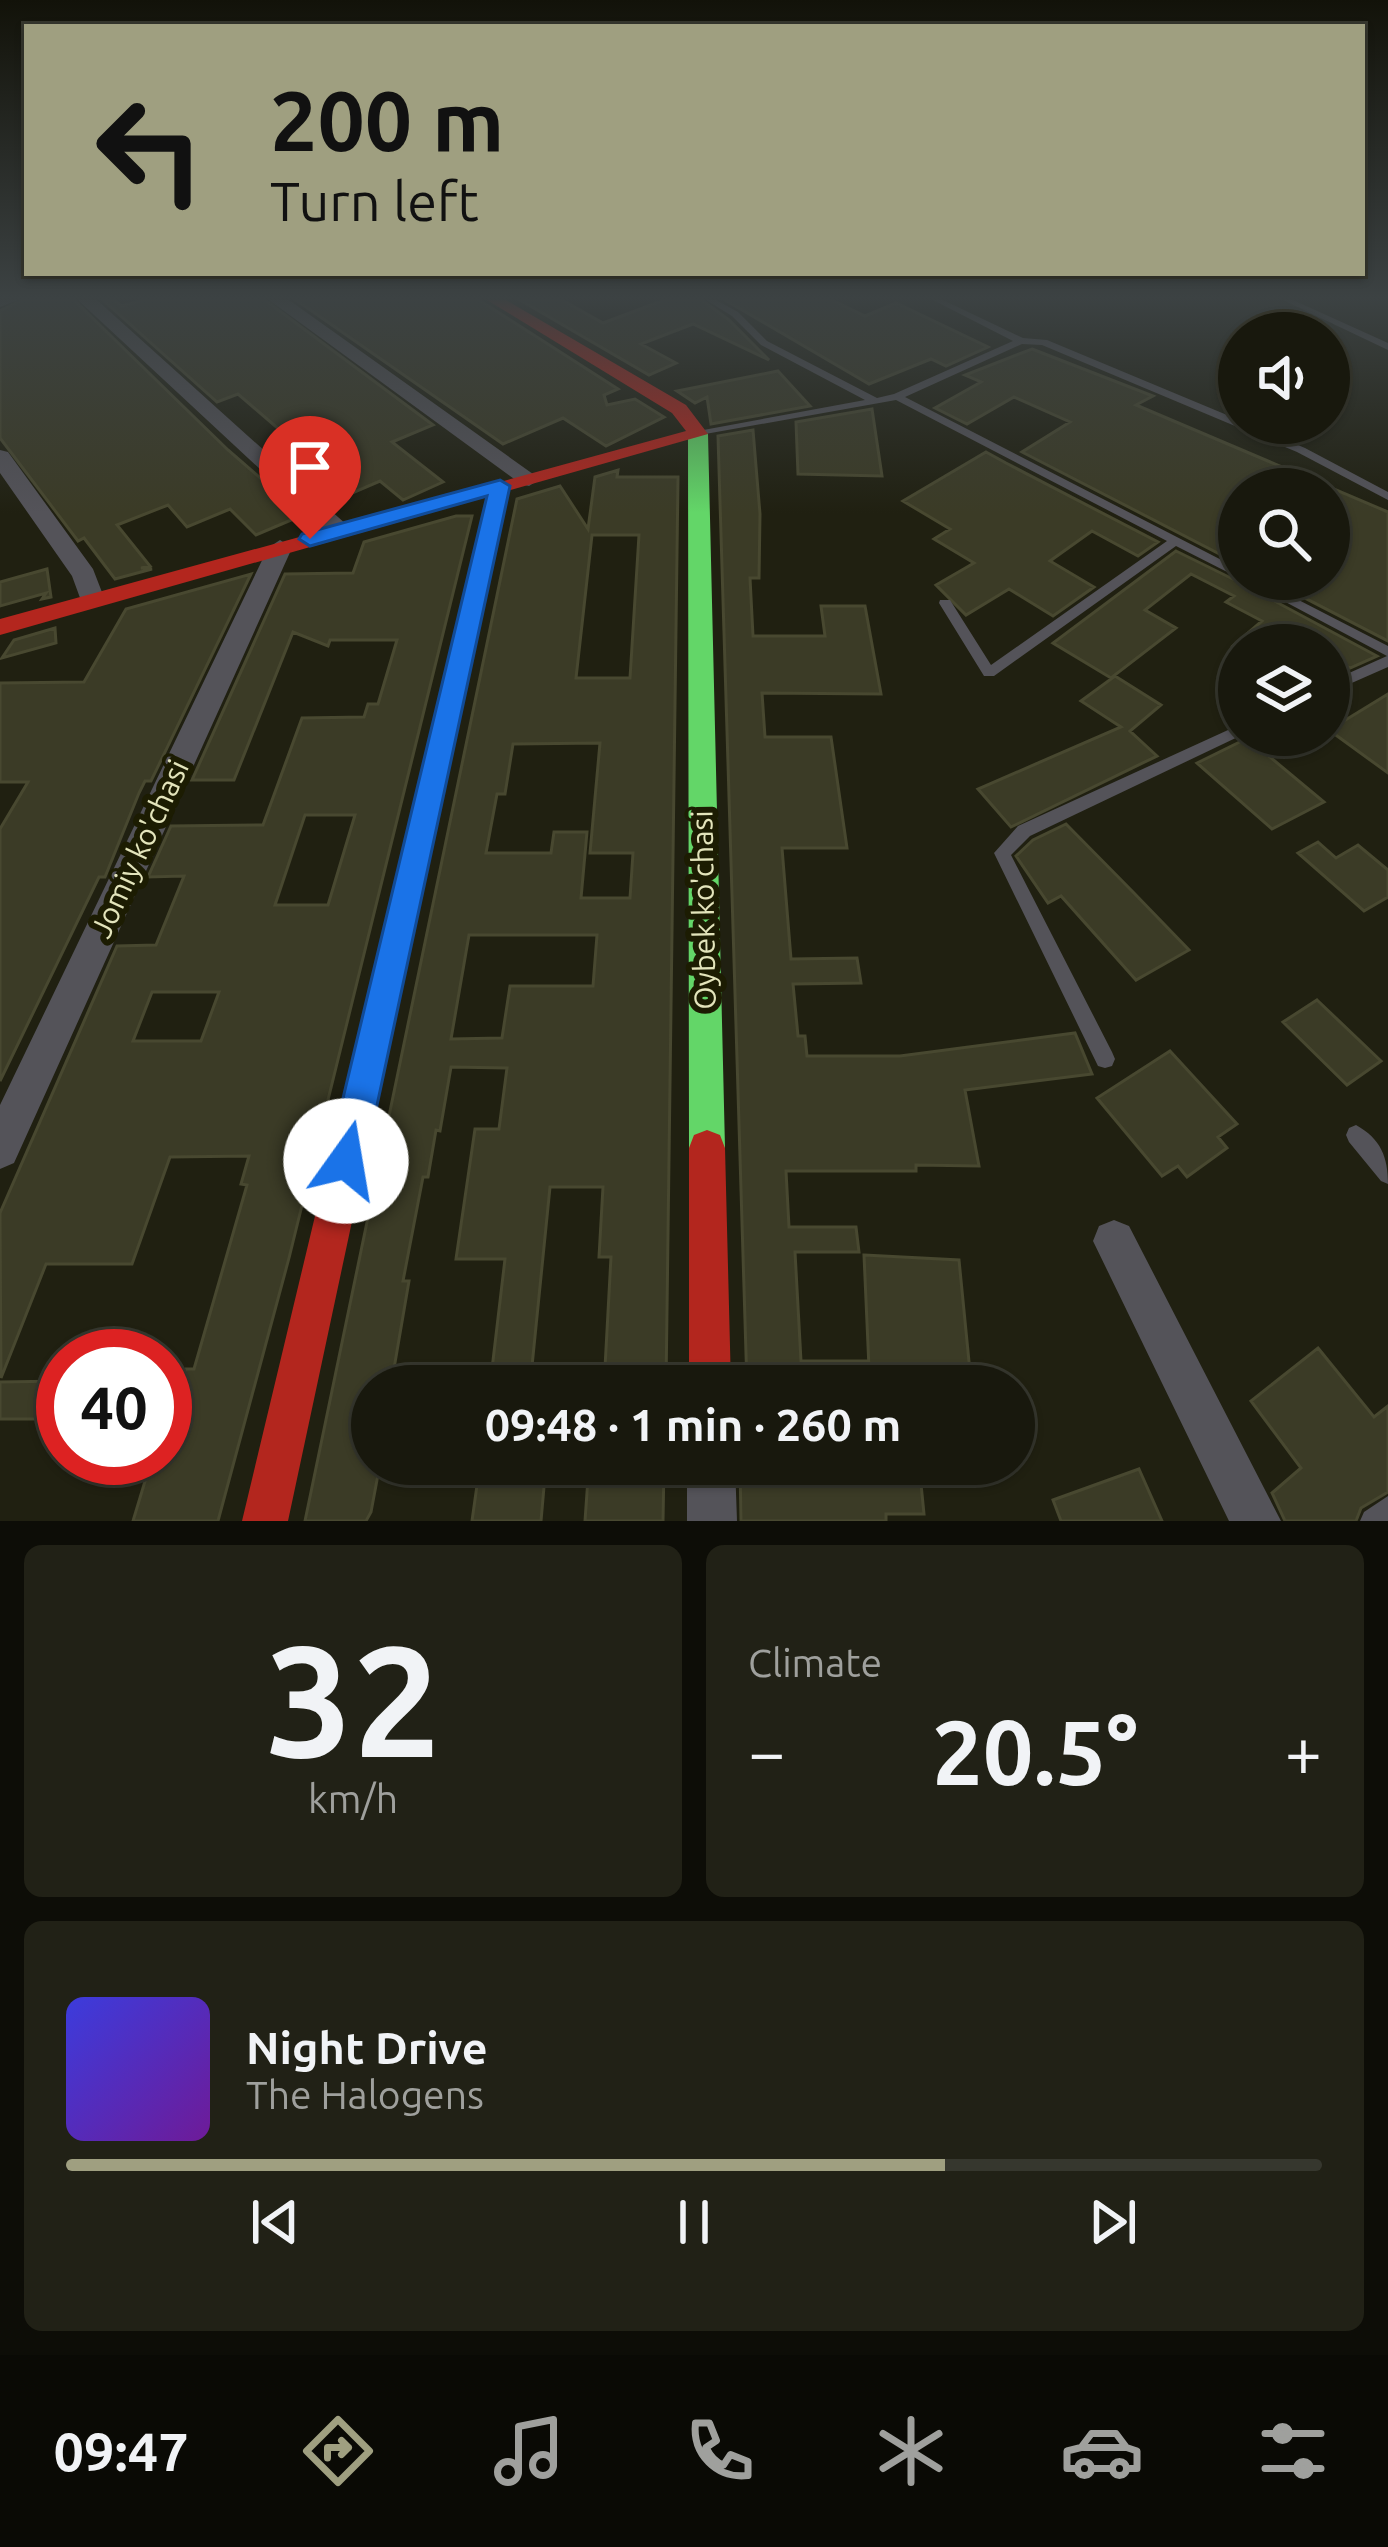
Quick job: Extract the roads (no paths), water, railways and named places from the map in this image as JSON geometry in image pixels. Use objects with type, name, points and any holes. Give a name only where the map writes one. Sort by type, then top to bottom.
[{"type":"street","points":[[165,371],[340,531]]},
{"type":"street","points":[[378,371],[529,479]]},
{"type":"street","points":[[4,630],[92,600],[698,434],[679,409],[615,371]]},
{"type":"street","name":"Oybek ko'chasi","points":[[698,434],[710,1365]]},
{"type":"street","points":[[0,457],[84,575],[92,600]]},
{"type":"street","points":[[265,1521],[500,486]]},
{"type":"street","points":[[0,500],[25,491]]},
{"type":"street","name":"Jomiy ko'chasi","points":[[0,1149],[280,548]]},
{"type":"street","points":[[1114,1241],[1256,1521]]},
{"type":"street","points":[[711,1485],[712,1521]]},
{"type":"lane","points":[[818,371],[875,401]]},
{"type":"lane","points":[[698,434],[897,397],[955,371]]},
{"type":"lane","points":[[1113,371],[1301,450],[1388,497]]},
{"type":"lane","points":[[897,397],[1218,563]]},
{"type":"lane","points":[[944,603],[989,673],[1174,541]]},
{"type":"lane","points":[[1286,600],[1388,656]]},
{"type":"lane","points":[[1350,677],[1388,656]]},
{"type":"lane","points":[[1105,1059],[1002,853],[1024,831],[1218,740]]},
{"type":"lane","points":[[1356,1135],[1388,1174]]},
{"type":"lane","points":[[1373,1521],[1388,1509]]}]
